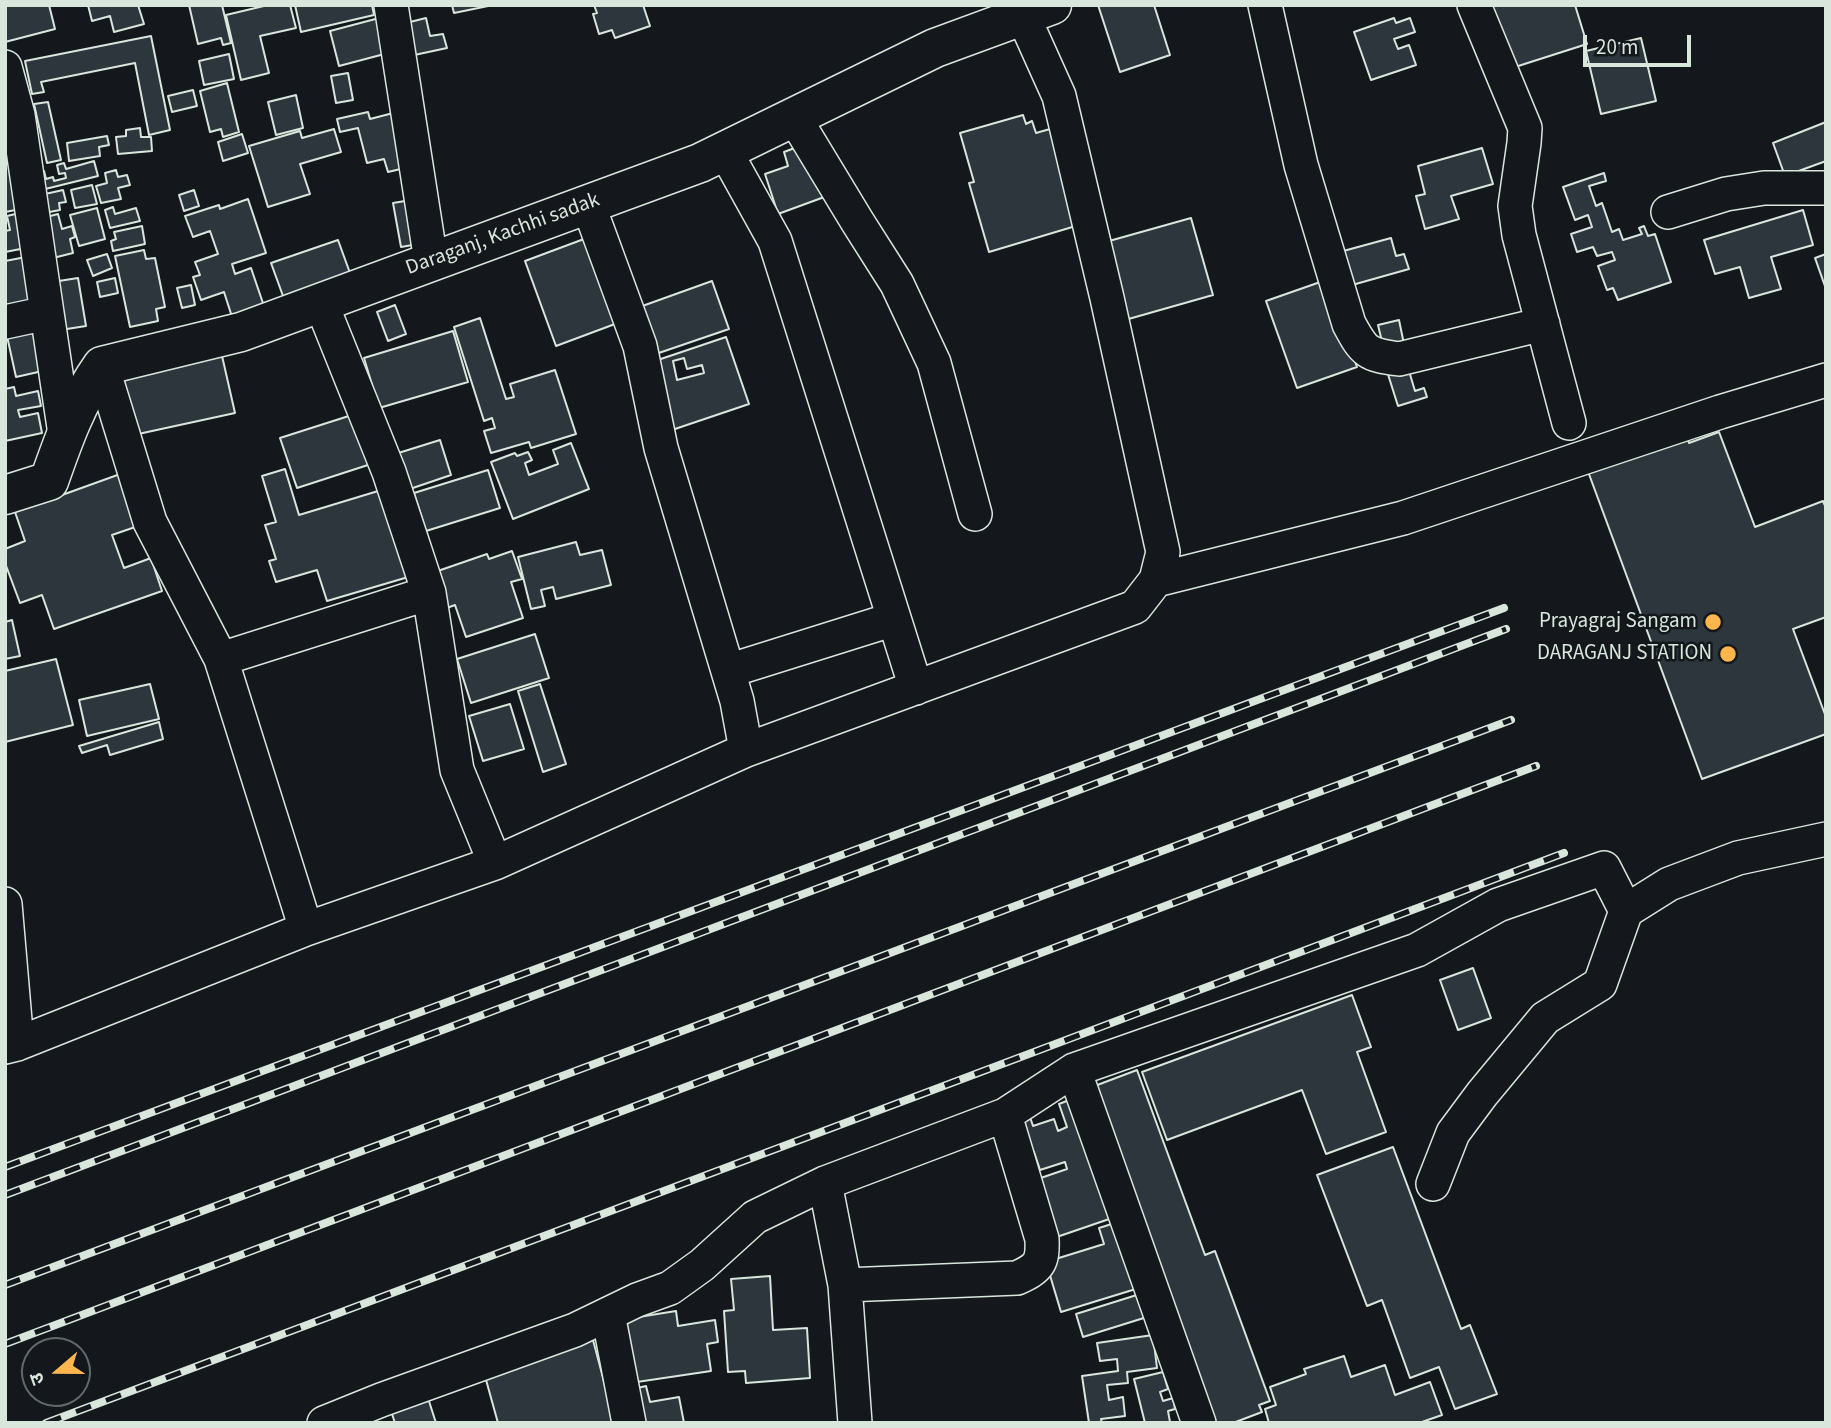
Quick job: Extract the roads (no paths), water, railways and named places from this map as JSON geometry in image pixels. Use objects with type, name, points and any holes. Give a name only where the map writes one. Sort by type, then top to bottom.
[{"type":"street","points":[[391,5],[431,261]]},
{"type":"street","points":[[1265,5],[1301,165],[1349,324],[1361,346],[1376,357],[1399,359],[1543,324]]},
{"type":"street","points":[[1475,5],[1525,128],[1515,206],[1519,236],[1569,423]]},
{"type":"street","points":[[5,904],[11,1045],[306,929],[495,863],[746,750],[1135,607],[1156,580],[1163,552],[1107,298],[1037,11]]},
{"type":"street","name":"Daraganj, Kachhi sadak","points":[[102,366],[241,332],[700,163],[935,48],[1037,11]]},
{"type":"street","points":[[5,67],[18,115],[65,434]]},
{"type":"street","points":[[794,117],[897,285],[934,363],[975,514]]},
{"type":"street","points":[[725,151],[775,241],[916,688]]},
{"type":"street","points":[[1668,212],[1726,194],[1764,188],[1826,188]]},
{"type":"street","points":[[588,204],[640,345],[661,449],[737,701],[746,750]]},
{"type":"street","points":[[321,303],[389,472],[429,593],[457,770],[495,863]]},
{"type":"street","points":[[5,322],[47,313]]},
{"type":"street","points":[[5,495],[49,481],[65,434],[88,386],[102,366]]},
{"type":"street","points":[[102,366],[150,522],[220,659],[306,929]]},
{"type":"street","points":[[1156,580],[1403,518],[1720,412],[1826,380]]},
{"type":"street","points":[[220,659],[429,593]]},
{"type":"street","points":[[728,671],[894,619]]},
{"type":"street","points":[[1433,1184],[1453,1133],[1545,1018],[1600,984],[1626,911],[1669,884],[1738,858],[1826,839]]},
{"type":"street","points":[[324,1423],[382,1411],[670,1288],[702,1265],[755,1217],[825,1183],[1005,1115],[1074,1070],[1417,950],[1498,905],[1604,868],[1626,911]]},
{"type":"street","points":[[1074,1070],[1199,1423]]},
{"type":"street","points":[[845,1284],[1017,1278],[1034,1270],[1042,1257],[1042,1239],[1005,1115]]},
{"type":"street","points":[[825,1183],[845,1284],[855,1423]]},
{"type":"street","points":[[608,1314],[629,1423]]},
{"type":"railway","points":[[5,1167],[1504,608]]},
{"type":"railway","points":[[5,1195],[1506,629]]},
{"type":"railway","points":[[5,1285],[1511,720]]},
{"type":"railway","points":[[5,1344],[1536,766]]},
{"type":"railway","points":[[46,1423],[1564,853]]},
{"type":"place","name":"Prayagraj Sangam","points":[[1713,622]]},
{"type":"place","name":"DARAGANJ STATION","points":[[1728,654]]}]
